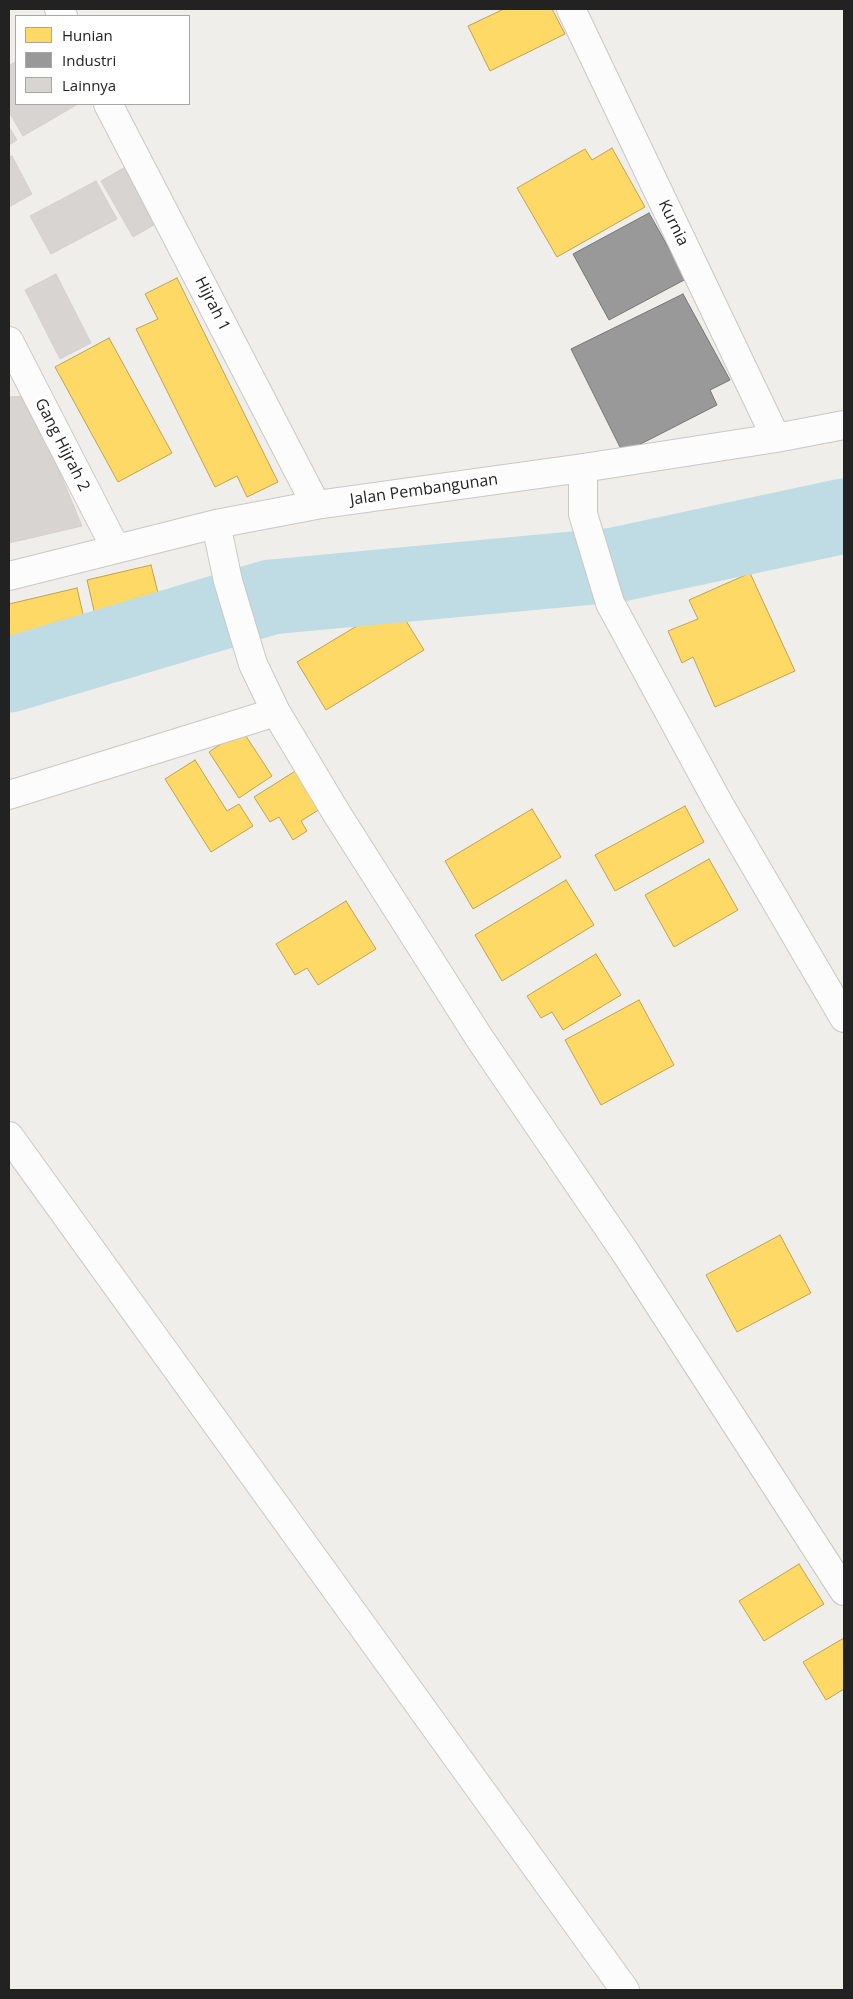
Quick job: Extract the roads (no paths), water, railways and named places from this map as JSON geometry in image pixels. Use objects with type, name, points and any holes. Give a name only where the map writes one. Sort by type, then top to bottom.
[{"type":"street","name":"Kurnia","points":[[570,9],[776,438]]},
{"type":"street","name":"Hijrah 1","points":[[109,105],[316,504]]},
{"type":"street","name":"Gang Hijrah 2","points":[[9,340],[116,549]]},
{"type":"street","name":"Jalan Pembangunan","points":[[9,576],[216,524],[316,504],[582,468],[776,438],[844,425]]},
{"type":"street","points":[[582,468],[583,514],[610,603],[719,804],[844,1018]]},
{"type":"street","points":[[216,524],[228,581],[253,664],[276,712],[336,814],[480,1039],[625,1252],[844,1591]]},
{"type":"street","points":[[9,795],[276,712]]},
{"type":"street","points":[[9,1136],[625,1990]]},
{"type":"waterway","points":[[9,675],[271,597],[615,565],[844,516]]}]
